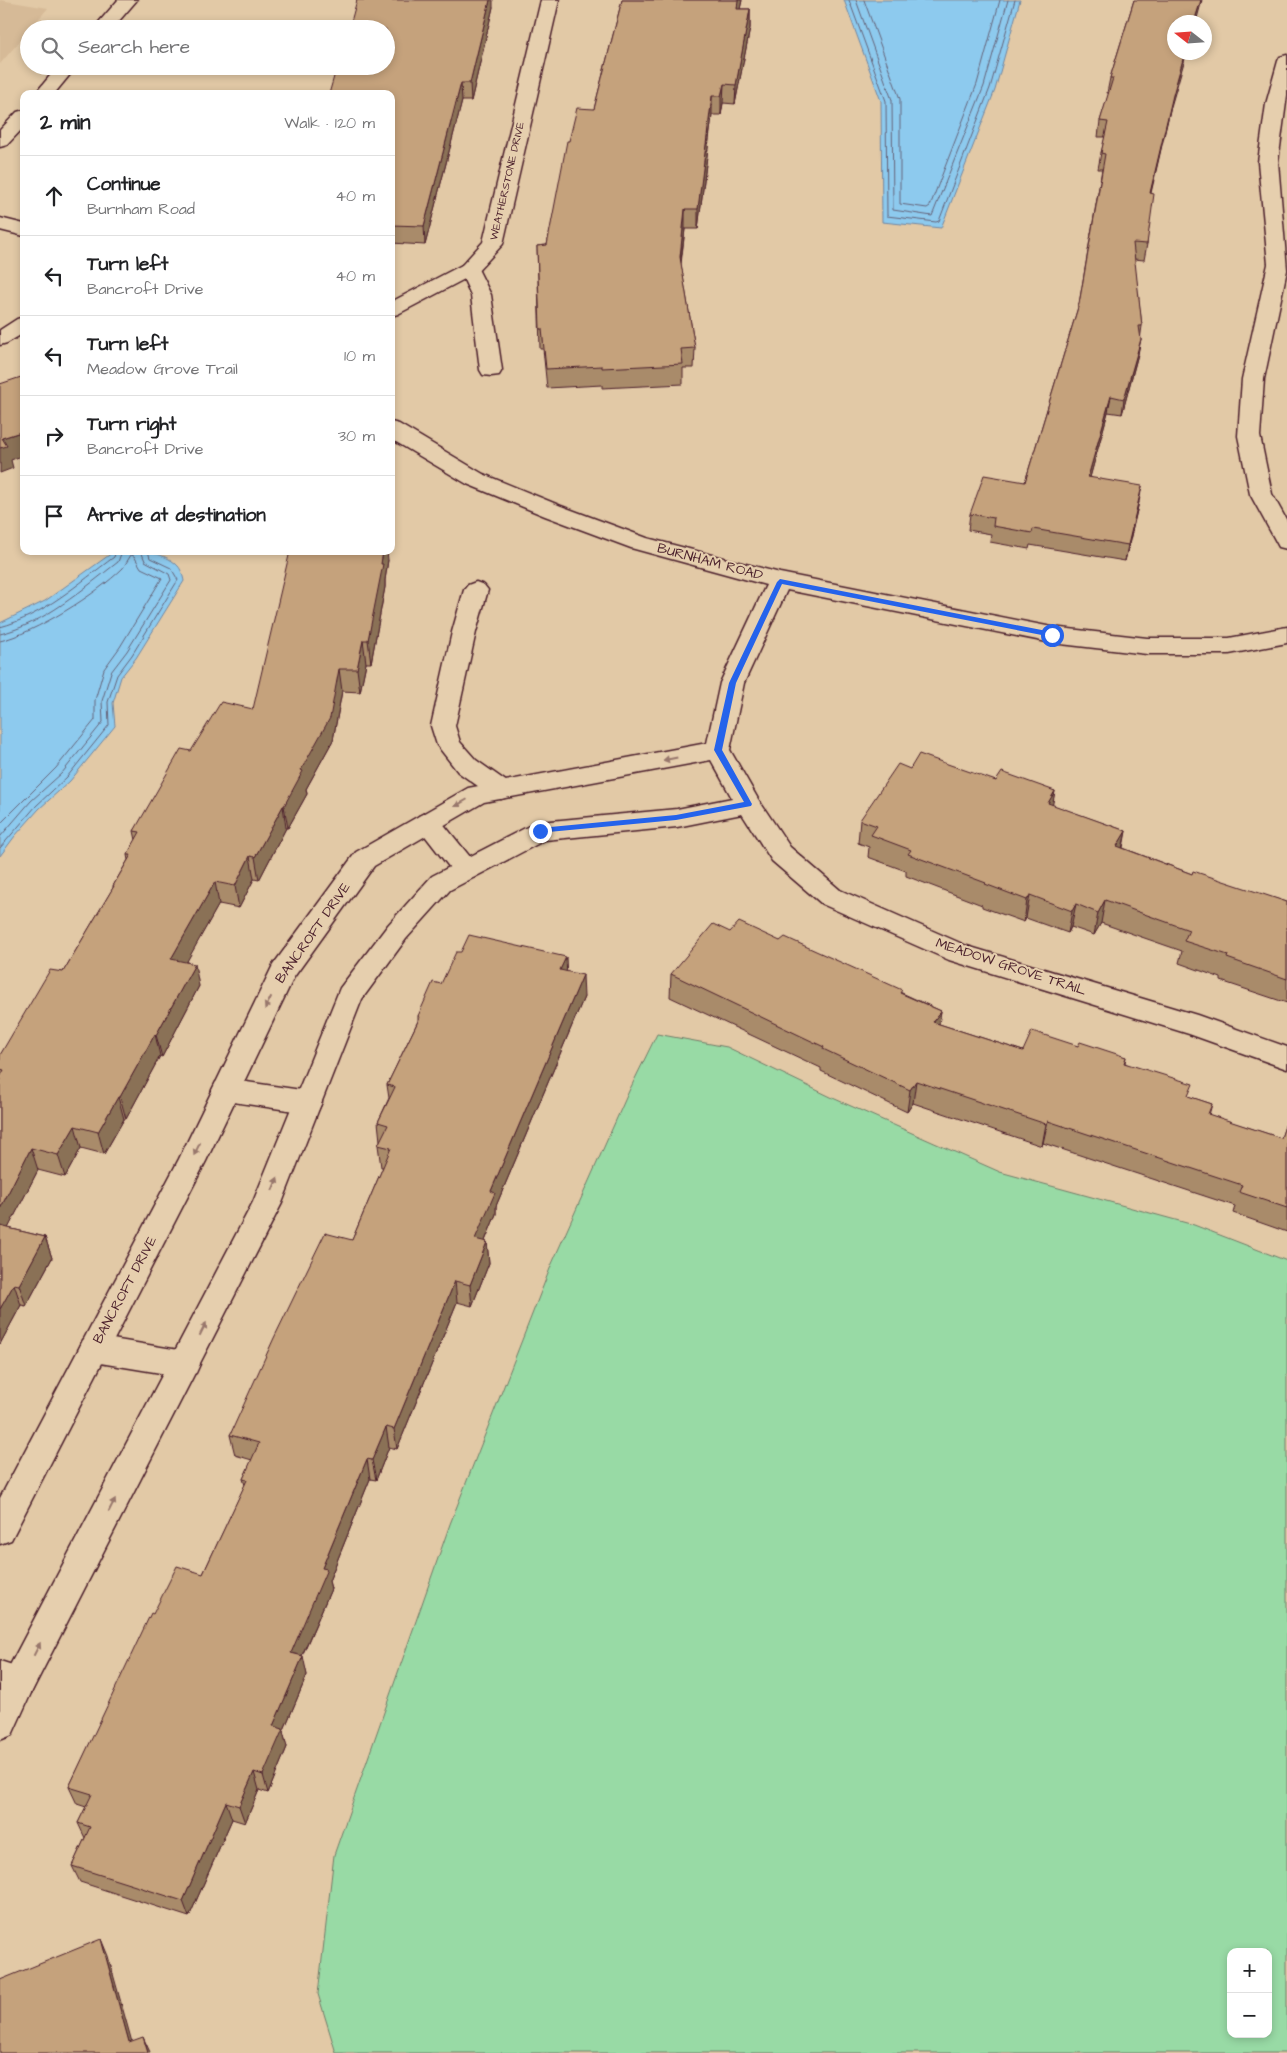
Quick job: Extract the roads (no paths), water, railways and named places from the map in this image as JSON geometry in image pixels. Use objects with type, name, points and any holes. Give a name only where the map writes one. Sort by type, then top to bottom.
[{"type":"street","points":[[110,20],[128,0]]},
{"type":"street","name":"WEATHERSTONE DRIVE","points":[[395,308],[470,269],[493,244],[550,0]]},
{"type":"street","points":[[1287,61],[1275,104],[1268,162],[1282,264],[1253,379],[1249,436],[1261,494],[1287,542]]},
{"type":"street","points":[[47,90],[60,75]]},
{"type":"street","points":[[0,141],[20,120]]},
{"type":"street","points":[[0,224],[20,229]]},
{"type":"street","points":[[470,269],[481,295],[491,370]]},
{"type":"street","points":[[0,339],[20,326]]},
{"type":"street","name":"BURNHAM ROAD","points":[[395,431],[476,478],[553,511],[639,543],[780,582],[1052,635],[1147,646],[1229,646],[1287,635]]},
{"type":"street","points":[[718,750],[732,683],[780,582]]},
{"type":"street","points":[[476,590],[464,632],[443,726],[449,745],[468,766],[501,790]]},
{"type":"street","name":"BANCROFT DRIVE","points":[[0,1530],[188,1169],[282,972],[365,859],[477,794],[718,750]]},
{"type":"street","name":"MEADOW GROVE TRAIL","points":[[718,750],[748,804],[781,854],[831,897],[958,953],[1197,1026],[1287,1058]]},
{"type":"street","points":[[0,1724],[10,1680],[185,1364],[267,1204],[350,995],[397,932],[441,883],[540,831],[676,818],[748,804]]},
{"type":"street","points":[[428,822],[466,870]]},
{"type":"street","points":[[226,1090],[308,1102]]},
{"type":"street","points":[[94,1349],[185,1364]]},
{"type":"water","points":[[844,0],[1020,0],[995,90],[941,228],[882,222],[881,101]]},
{"type":"water","points":[[109,555],[160,555],[179,567],[184,581],[136,658],[121,677],[113,703],[115,726],[70,781],[39,809],[0,856],[0,623],[45,601]]}]
